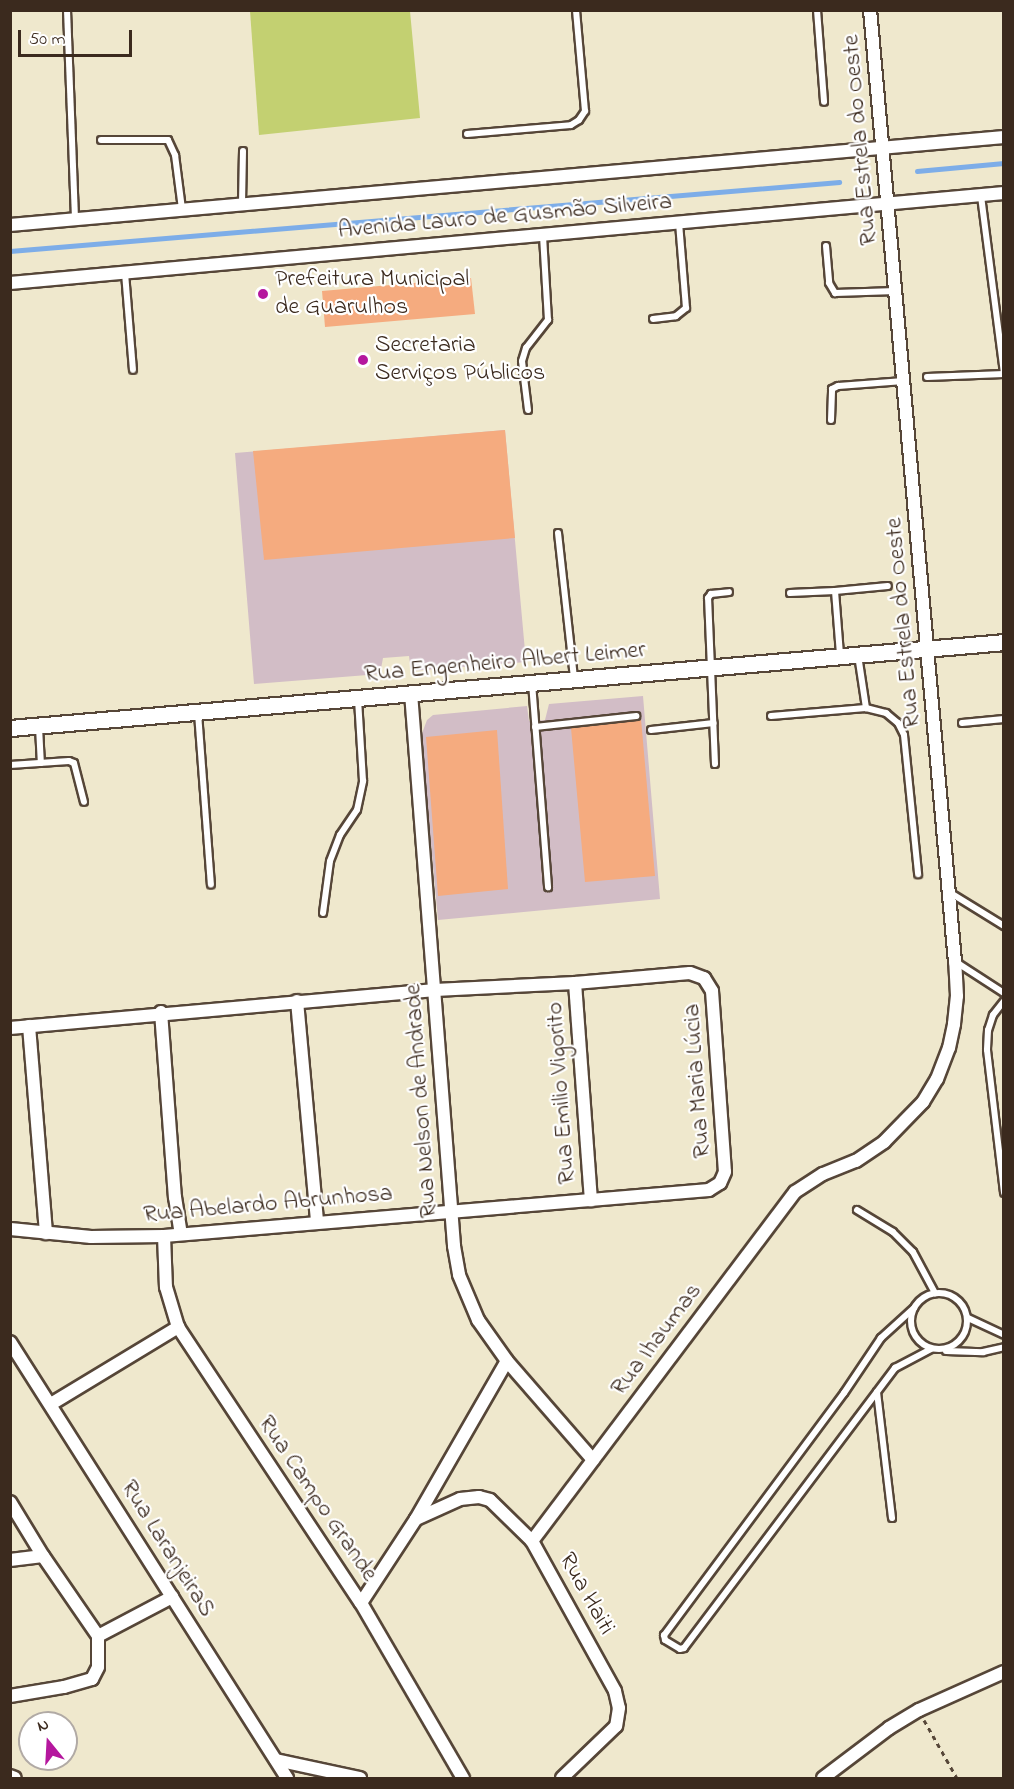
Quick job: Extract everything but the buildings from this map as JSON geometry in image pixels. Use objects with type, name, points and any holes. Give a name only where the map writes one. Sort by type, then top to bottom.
[{"type":"street","name":"Rua Estrela do Oeste","points":[[823,1174],[856,1161],[884,1142],[923,1102],[937,1079],[949,1048],[957,996],[897,291],[870,10]]},
{"type":"street","name":"Avenida Lauro de Gusmão Silveira","points":[[10,225],[1004,137]]},
{"type":"street","name":"Avenida Lauro de Gusmão Silveira","points":[[10,283],[1004,193]]},
{"type":"street","name":"Rua Engenheiro Albert Leimer","points":[[10,728],[1004,642]]},
{"type":"street","name":"Rua Nelson de Andrade","points":[[411,693],[456,1262],[463,1289],[478,1320],[507,1361],[592,1460]]},
{"type":"street","name":"Rua Maria Lúcia","points":[[575,983],[690,973],[704,978],[708,984],[713,1002],[725,1172],[720,1183],[709,1190]]},
{"type":"street","points":[[10,1028],[161,1012],[435,990],[575,983]]},
{"type":"street","name":"Rua Emilio Vigorito","points":[[575,983],[591,1200]]},
{"type":"street","points":[[297,1001],[317,1222]]},
{"type":"street","points":[[161,1012],[175,1197],[181,1234]]},
{"type":"street","points":[[28,1026],[46,1233]]},
{"type":"street","name":"Rua Ihaumas","points":[[532,1541],[788,1200],[801,1187],[823,1174]]},
{"type":"street","name":"Rua Abelardo Abrunhosa","points":[[10,1229],[91,1237],[164,1236],[709,1190]]},
{"type":"street","name":"Rua Campo Grande","points":[[164,1236],[166,1287],[178,1327],[361,1603],[463,1779]]},
{"type":"street","points":[[51,1404],[178,1327]]},
{"type":"street","name":"Rua LaranjeiraS","points":[[10,1342],[287,1779]]},
{"type":"street","points":[[361,1603],[416,1519],[507,1361]]},
{"type":"street","name":"Rua Haiti","points":[[416,1519],[460,1499],[479,1497],[490,1500],[532,1541],[615,1691],[619,1708],[616,1726],[562,1779]]},
{"type":"street","points":[[10,1502],[43,1556],[98,1636],[98,1667],[92,1679],[64,1687],[10,1696]]},
{"type":"street","points":[[10,1560],[43,1556]]},
{"type":"street","points":[[98,1636],[172,1597]]},
{"type":"street","points":[[823,1779],[889,1728],[919,1710],[1004,1672]]},
{"type":"street","points":[[276,1760],[360,1779]]},
{"type":"street","points":[[10,1776],[15,1779]]},
{"type":"lane","points":[[67,10],[75,219]]},
{"type":"lane","points":[[467,134],[571,125],[579,120],[585,111],[576,10]]},
{"type":"lane","points":[[817,10],[824,102]]},
{"type":"lane","points":[[101,140],[168,140],[175,155],[182,209]]},
{"type":"lane","points":[[242,203],[243,151]]},
{"type":"lane","points":[[927,378],[1004,373],[981,195]]},
{"type":"lane","points":[[653,319],[676,316],[686,308],[679,222]]},
{"type":"lane","points":[[528,410],[522,361],[526,348],[548,320],[543,235]]},
{"type":"lane","points":[[826,246],[829,283],[835,293],[897,291]]},
{"type":"lane","points":[[125,273],[133,370]]},
{"type":"lane","points":[[831,420],[832,388],[904,381]]},
{"type":"lane","points":[[558,533],[574,679]]},
{"type":"lane","points":[[789,593],[888,586]]},
{"type":"lane","points":[[835,591],[840,656]]},
{"type":"lane","points":[[715,764],[708,598],[711,594],[729,592]]},
{"type":"lane","points":[[858,654],[866,708]]},
{"type":"lane","points":[[532,683],[548,887]]},
{"type":"lane","points":[[323,914],[330,861],[340,835],[357,810],[363,781],[358,698]]},
{"type":"lane","points":[[771,716],[866,708],[886,712],[898,723],[904,735],[918,874]]},
{"type":"lane","points":[[198,712],[211,885]]},
{"type":"lane","points":[[535,727],[636,716]]},
{"type":"lane","points":[[962,723],[1004,719]]},
{"type":"lane","points":[[651,730],[714,723]]},
{"type":"lane","points":[[39,726],[41,763]]},
{"type":"lane","points":[[10,765],[74,763],[84,802]]},
{"type":"lane","points":[[948,892],[1004,926]]},
{"type":"lane","points":[[955,962],[1004,993]]},
{"type":"lane","points":[[1004,1001],[993,1015],[988,1029],[987,1050],[1004,1193]]},
{"type":"lane","points":[[857,1210],[893,1232],[913,1252],[921,1262],[935,1293]]},
{"type":"lane","points":[[931,1350],[895,1368],[684,1648],[680,1649],[665,1640],[664,1635],[844,1393],[881,1338],[922,1298],[935,1293],[946,1293],[957,1298],[968,1318],[966,1334],[955,1346],[939,1351]]},
{"type":"lane","points":[[914,1308],[910,1324],[917,1340],[931,1350],[983,1352],[1004,1347]]},
{"type":"lane","points":[[968,1318],[1004,1335]]},
{"type":"lane","points":[[877,1391],[892,1518]]},
{"type":"path","points":[[919,1710],[957,1779]]},
{"type":"shaded area","points":[[505,430],[526,662],[411,671],[409,656],[383,658],[380,674],[254,684],[235,453]]},
{"type":"shaded area","points":[[643,696],[660,899],[438,920],[421,736],[427,720],[433,715],[527,706],[529,721],[545,720],[549,704]]},
{"type":"green space","points":[[250,11],[410,11],[420,118],[259,135]]},
{"type":"waterway","points":[[917,171],[1004,163]]},
{"type":"waterway","points":[[10,251],[839,182]]},
{"type":"place","name":"Prefeitura Municipal de Guarulhos","points":[[263,294]]},
{"type":"place","name":"Secretaria Serviços Públicos","points":[[363,360]]}]
